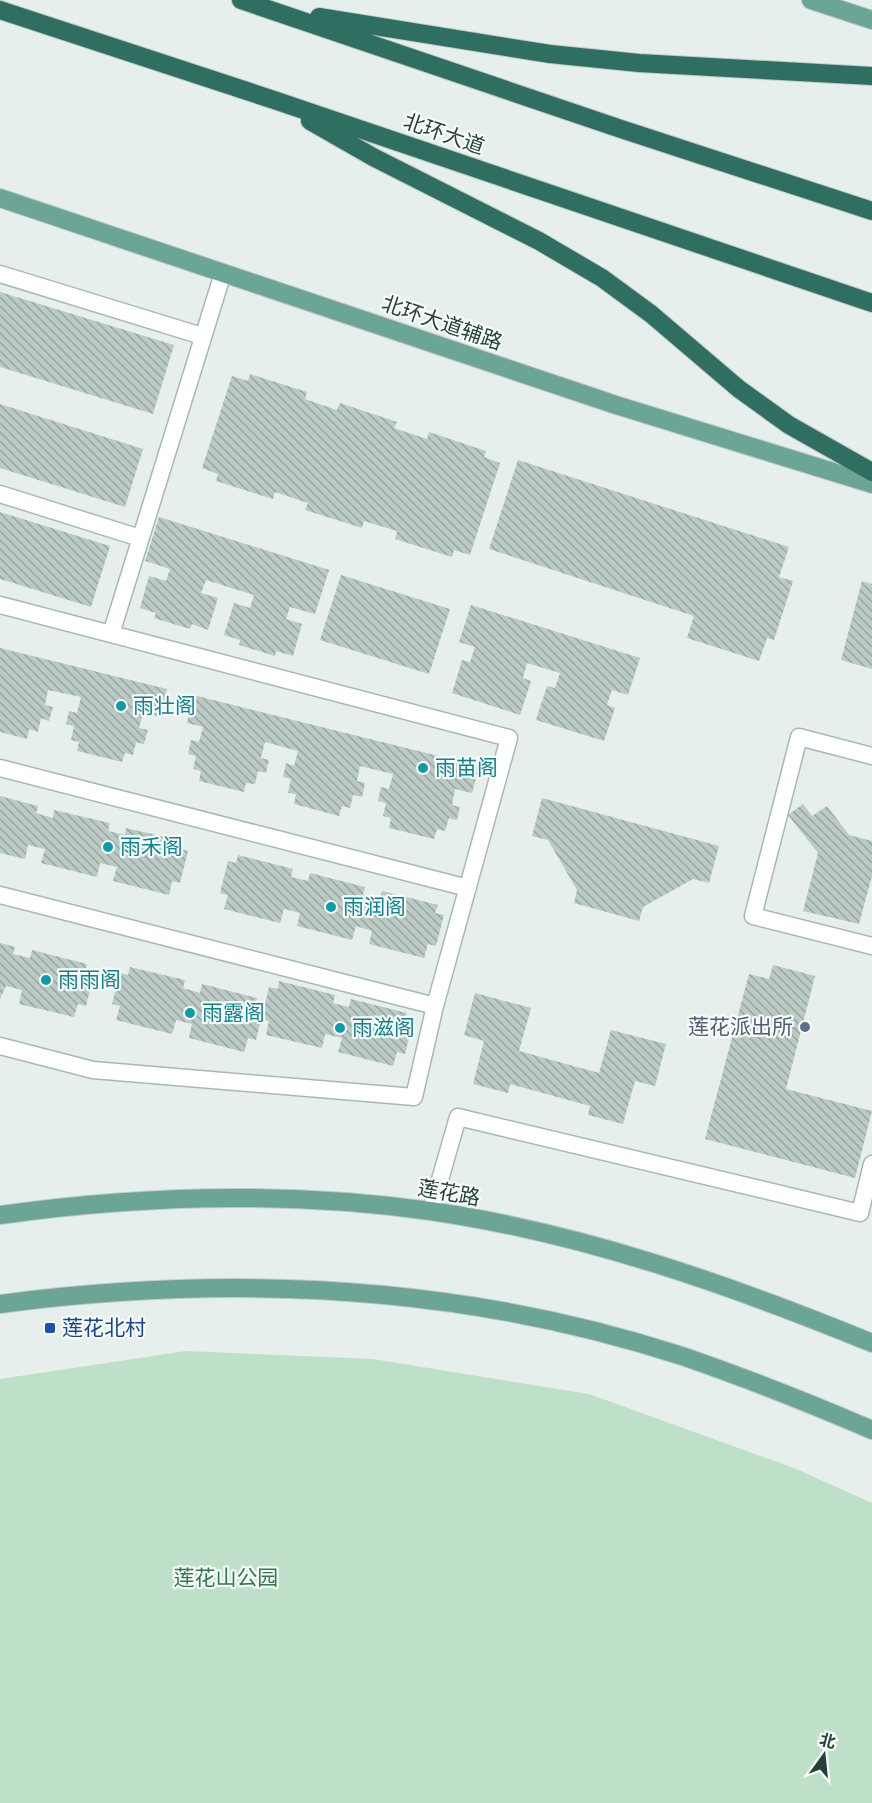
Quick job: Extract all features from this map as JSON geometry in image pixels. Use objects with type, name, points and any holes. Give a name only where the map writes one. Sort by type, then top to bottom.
[{"type":"highway","points":[[242,0],[621,129],[872,211]]},
{"type":"highway","name":"北环大道","points":[[0,10],[274,100],[872,303]]},
{"type":"highway","points":[[270,10],[550,54],[639,63],[872,75]]},
{"type":"highway","points":[[274,100],[373,157],[539,241],[602,278],[651,314],[739,389],[789,425],[872,472]]},
{"type":"main road","points":[[811,0],[872,20]]},
{"type":"main road","name":"北环大道辅路","points":[[0,198],[616,405],[872,484]]},
{"type":"main road","name":"莲花路","points":[[0,1215],[142,1199],[260,1197],[431,1211],[627,1254],[704,1279],[872,1343]]},
{"type":"main road","points":[[0,1304],[84,1294],[226,1286],[314,1289],[456,1304],[595,1332],[680,1356],[753,1381],[872,1430]]},
{"type":"lane","points":[[111,634],[223,273]]},
{"type":"lane","points":[[0,274],[202,336]]},
{"type":"lane","points":[[0,494],[140,538]]},
{"type":"lane","points":[[0,605],[509,738],[435,1006],[414,1097],[93,1070],[0,1046]]},
{"type":"lane","points":[[872,756],[799,737],[753,916],[872,946]]},
{"type":"lane","points":[[0,768],[468,888]]},
{"type":"lane","points":[[0,895],[435,1006]]},
{"type":"lane","points":[[431,1211],[458,1117],[860,1213],[872,1164]]},
{"type":"green space","name":"莲花山公园","points":[[186,1351],[373,1359],[589,1394],[794,1468],[872,1503],[872,1803],[0,1803],[0,1379]]},
{"type":"building","points":[[0,292],[174,345],[153,414],[0,367]]},
{"type":"building","points":[[250,374],[307,392],[305,399],[337,410],[340,403],[397,422],[394,428],[427,439],[429,432],[486,451],[484,457],[500,463],[470,555],[454,550],[452,557],[395,539],[397,531],[364,521],[362,528],[305,510],[308,503],[275,492],[273,499],[216,481],[218,474],[202,468],[232,376],[248,381]]},
{"type":"building","points":[[0,404],[143,449],[125,507],[0,468]]},
{"type":"building","points":[[518,460],[789,547],[779,577],[793,581],[774,640],[767,638],[759,661],[687,638],[694,616],[489,549]]},
{"type":"building","points":[[0,512],[110,546],[91,607],[0,579]]},
{"type":"building","points":[[159,517],[329,570],[315,614],[290,607],[286,619],[302,624],[293,656],[276,651],[275,656],[239,645],[240,640],[224,635],[234,603],[250,608],[254,595],[206,580],[201,593],[218,598],[208,630],[192,624],[190,629],[154,618],[156,613],[140,608],[149,576],[166,581],[170,569],[145,561]]},
{"type":"building","points":[[341,575],[450,609],[429,674],[320,640]]},
{"type":"building","points":[[862,581],[872,584],[872,669],[841,660]]},
{"type":"building","points":[[471,605],[640,658],[628,695],[612,690],[607,705],[615,708],[604,741],[536,720],[547,686],[555,688],[560,673],[527,663],[523,678],[531,681],[520,715],[452,693],[462,660],[470,662],[475,647],[459,642]]},
{"type":"building","name":"雨壮阁","points":[[0,648],[167,689],[160,717],[143,713],[139,728],[148,730],[144,744],[136,742],[133,755],[125,753],[122,762],[77,751],[79,742],[71,740],[74,726],[66,724],[69,711],[77,713],[81,697],[48,690],[45,705],[53,707],[49,721],[41,718],[38,732],[29,729],[27,739],[0,732]]},
{"type":"building","name":"雨苗阁","points":[[193,695],[479,766],[472,793],[455,789],[452,805],[460,807],[457,820],[449,818],[445,831],[437,829],[434,839],[389,828],[391,818],[383,816],[386,803],[378,801],[381,787],[389,789],[393,774],[360,766],[357,781],[365,783],[362,797],[353,795],[350,808],[342,806],[339,816],[294,804],[296,794],[288,793],[291,779],[283,777],[286,763],[294,766],[298,751],[265,742],[261,758],[269,760],[266,773],[258,771],[255,784],[246,783],[244,792],[199,781],[201,771],[193,769],[196,756],[188,754],[191,740],[199,742],[203,727],[187,723]]},
{"type":"building","name":"雨禾阁","points":[[0,796],[38,806],[36,813],[53,818],[54,810],[110,823],[108,831],[125,835],[126,828],[182,841],[180,849],[188,851],[180,883],[172,881],[169,895],[113,881],[117,867],[100,863],[97,877],[41,863],[45,849],[28,845],[25,859],[0,853]]},
{"type":"building","points":[[542,798],[719,846],[709,883],[693,879],[643,907],[639,921],[574,903],[577,890],[548,840],[532,836]]},
{"type":"building","points":[[803,804],[812,816],[827,806],[849,835],[872,841],[872,876],[859,924],[803,911],[818,853],[788,815]]},
{"type":"building","name":"雨润阁","points":[[238,855],[293,869],[291,877],[308,881],[310,873],[365,887],[363,895],[380,899],[382,891],[438,905],[435,913],[444,915],[436,946],[428,944],[424,958],[369,944],[372,931],[356,926],[352,940],[297,926],[300,913],[284,909],[280,923],[224,909],[228,895],[220,893],[228,861],[236,863]]},
{"type":"building","name":"雨雨阁","points":[[0,943],[15,947],[13,954],[30,958],[32,950],[87,964],[85,972],[94,974],[86,1006],[78,1004],[74,1017],[19,1004],[22,990],[6,986],[0,999]]},
{"type":"building","points":[[773,965],[815,976],[786,1089],[872,1111],[855,1178],[705,1139],[749,974],[769,979]]},
{"type":"building","points":[[130,967],[185,980],[183,988],[200,993],[202,984],[257,998],[255,1006],[264,1008],[269,987],[278,989],[279,981],[335,995],[333,1003],[349,1007],[351,999],[407,1013],[405,1020],[413,1022],[405,1054],[397,1052],[393,1066],[338,1052],[342,1038],[325,1034],[322,1048],[266,1035],[269,1021],[261,1019],[256,1040],[248,1038],[244,1052],[189,1038],[192,1024],[176,1020],[172,1034],[116,1020],[120,1006],[112,1004],[120,973],[128,975]]},
{"type":"building","points":[[475,993],[531,1008],[519,1051],[599,1073],[611,1030],[666,1044],[655,1086],[635,1081],[623,1124],[588,1115],[590,1106],[510,1084],[508,1093],[473,1084],[484,1041],[464,1035]]},
{"type":"place","name":"雨壮阁","points":[[121,706]]},
{"type":"place","name":"雨苗阁","points":[[423,768]]},
{"type":"place","name":"雨禾阁","points":[[108,847]]},
{"type":"place","name":"雨润阁","points":[[331,907]]},
{"type":"place","name":"雨雨阁","points":[[46,980]]},
{"type":"place","name":"雨露阁","points":[[190,1013]]},
{"type":"place","name":"莲花派出所","points":[[805,1027]]},
{"type":"place","name":"雨滋阁","points":[[340,1028]]},
{"type":"place","name":"莲花北村","points":[[50,1328]]}]
